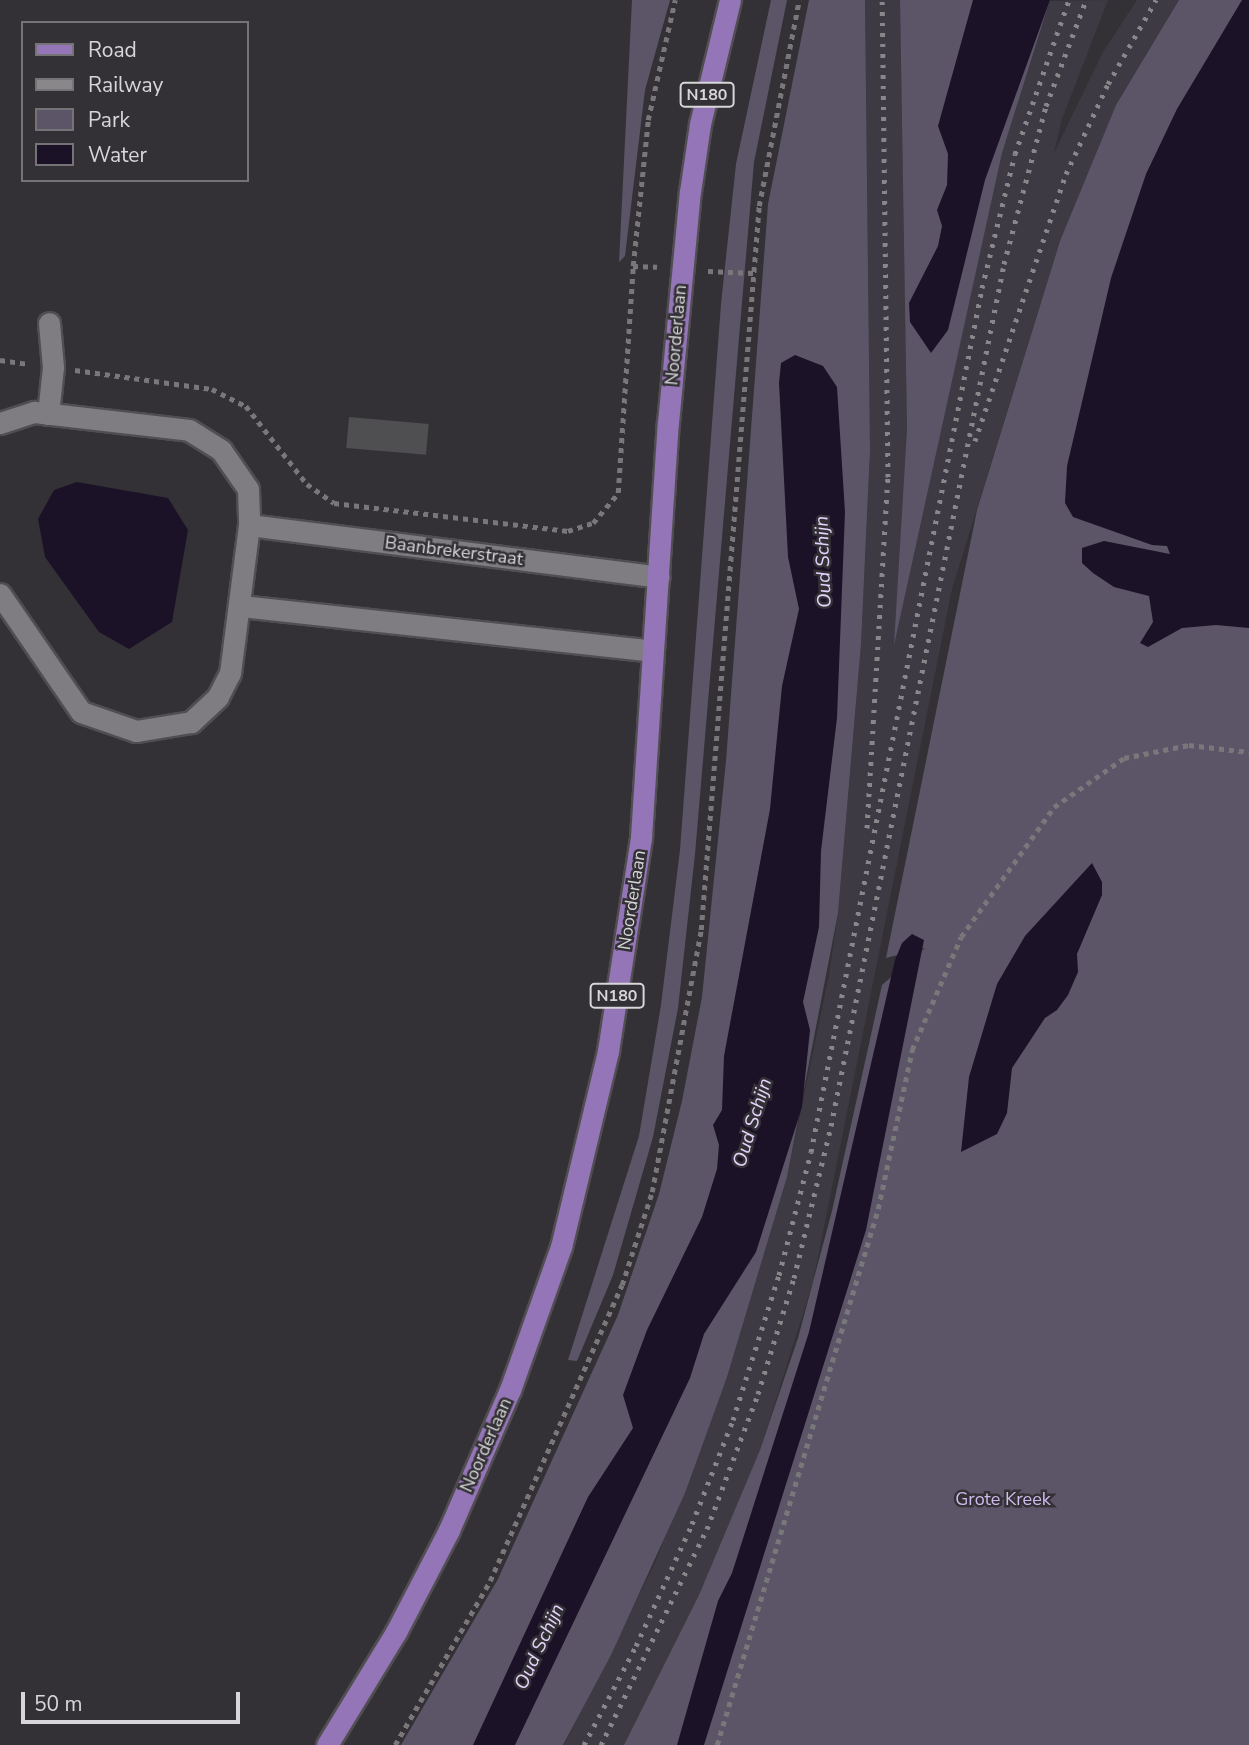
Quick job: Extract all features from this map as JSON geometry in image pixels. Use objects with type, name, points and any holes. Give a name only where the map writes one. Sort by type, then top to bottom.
[{"type":"main road","name":"Noorderlaan","points":[[327,1745],[396,1632],[449,1530],[510,1390],[561,1247],[617,998],[641,837],[681,269],[700,124],[730,0]]},
{"type":"lane","points":[[48,414],[53,367],[49,323]]},
{"type":"lane","points":[[0,423],[34,412],[189,430],[221,450],[248,489],[248,525],[230,673],[218,697],[191,722],[136,731],[80,712],[0,594]]},
{"type":"lane","name":"Baanbrekerstraat","points":[[248,525],[659,577]]},
{"type":"lane","points":[[240,606],[431,625],[653,652]]},
{"type":"path","points":[[0,360],[212,389],[246,405],[307,484],[334,503],[568,531],[593,523],[618,493],[633,265],[648,120],[675,0]]},
{"type":"path","points":[[395,1745],[490,1581],[622,1285],[652,1192],[701,930],[752,273],[774,118],[799,0]]},
{"type":"path","points":[[633,265],[752,273]]},
{"type":"path","points":[[717,1745],[878,1209],[912,1051],[961,937],[1054,807],[1124,758],[1189,745],[1249,752]]},
{"type":"shaded area","points":[[865,0],[900,0],[907,429],[895,637],[1002,153],[1050,1],[1108,0],[1062,119],[1054,153],[1103,52],[1137,0],[1179,0],[1116,105],[1060,241],[952,589],[813,1282],[760,1450],[699,1595],[624,1745],[564,1745],[655,1563],[727,1377],[787,1177],[829,975],[838,913],[861,644],[870,454]]},
{"type":"green space","points":[[632,0],[670,0],[645,90],[625,256],[619,262]]},
{"type":"green space","points":[[771,0],[787,0],[754,162],[695,854],[678,1008],[653,1137],[613,1275],[577,1361],[568,1360],[639,1136],[661,1005],[680,850],[721,304],[736,164]]},
{"type":"green space","points":[[809,0],[865,0],[870,451],[861,644],[838,913],[787,1177],[727,1377],[685,1493],[611,1655],[563,1745],[401,1745],[498,1579],[618,1315],[659,1194],[682,1101],[702,997],[726,761],[768,204]]},
{"type":"green space","points":[[900,0],[1050,0],[1002,153],[894,645],[907,429]]},
{"type":"green space","name":"Grote Kreek","points":[[1179,0],[1249,0],[1249,1745],[624,1745],[699,1595],[760,1450],[798,1338],[832,1211],[882,985],[925,948],[886,958],[977,510],[1060,241],[1116,105]]},
{"type":"water","points":[[973,0],[1050,0],[985,180],[948,330],[931,353],[910,322],[909,303],[938,246],[942,226],[937,210],[947,185],[948,154],[938,126]]},
{"type":"water","points":[[1242,0],[1249,0],[1249,628],[1216,625],[1182,628],[1148,647],[1140,643],[1153,622],[1149,596],[1114,587],[1093,573],[1082,563],[1082,548],[1104,541],[1170,554],[1167,546],[1152,545],[1073,517],[1065,503],[1067,466],[1111,278],[1146,174],[1177,109]]},
{"type":"water","name":"Oud Schijn","points":[[795,355],[823,366],[837,387],[845,512],[837,718],[821,851],[819,927],[803,1002],[810,1030],[802,1107],[756,1252],[704,1334],[690,1378],[515,1745],[473,1745],[588,1497],[633,1428],[623,1395],[647,1330],[702,1217],[717,1169],[719,1145],[713,1125],[722,1110],[724,1056],[770,809],[782,686],[799,609],[788,557],[779,383],[781,363]]},
{"type":"water","points":[[77,482],[168,498],[188,530],[172,622],[129,649],[99,632],[45,557],[38,519],[54,490]]},
{"type":"water","points":[[1092,863],[1102,882],[1102,895],[1077,954],[1078,972],[1068,995],[1057,1010],[1045,1018],[1012,1068],[1007,1113],[997,1134],[961,1152],[969,1077],[997,984],[1025,936]]},
{"type":"water","points":[[912,934],[924,940],[866,1230],[704,1745],[677,1745],[718,1601],[732,1573],[809,1332],[895,960],[902,943]]},
{"type":"building","points":[[349,417],[429,424],[426,455],[346,448]]},
{"type":"railway","points":[[867,828],[888,477],[882,0]]},
{"type":"railway","points":[[584,1745],[636,1646],[692,1524],[733,1420],[779,1275],[811,1152],[982,288],[1015,154],[1069,0]]},
{"type":"railway","points":[[601,1745],[707,1529],[758,1394],[794,1278],[831,1126],[1004,264],[1046,106],[1086,0]]},
{"type":"railway","points":[[975,441],[1066,174],[1108,84],[1156,0]]}]
